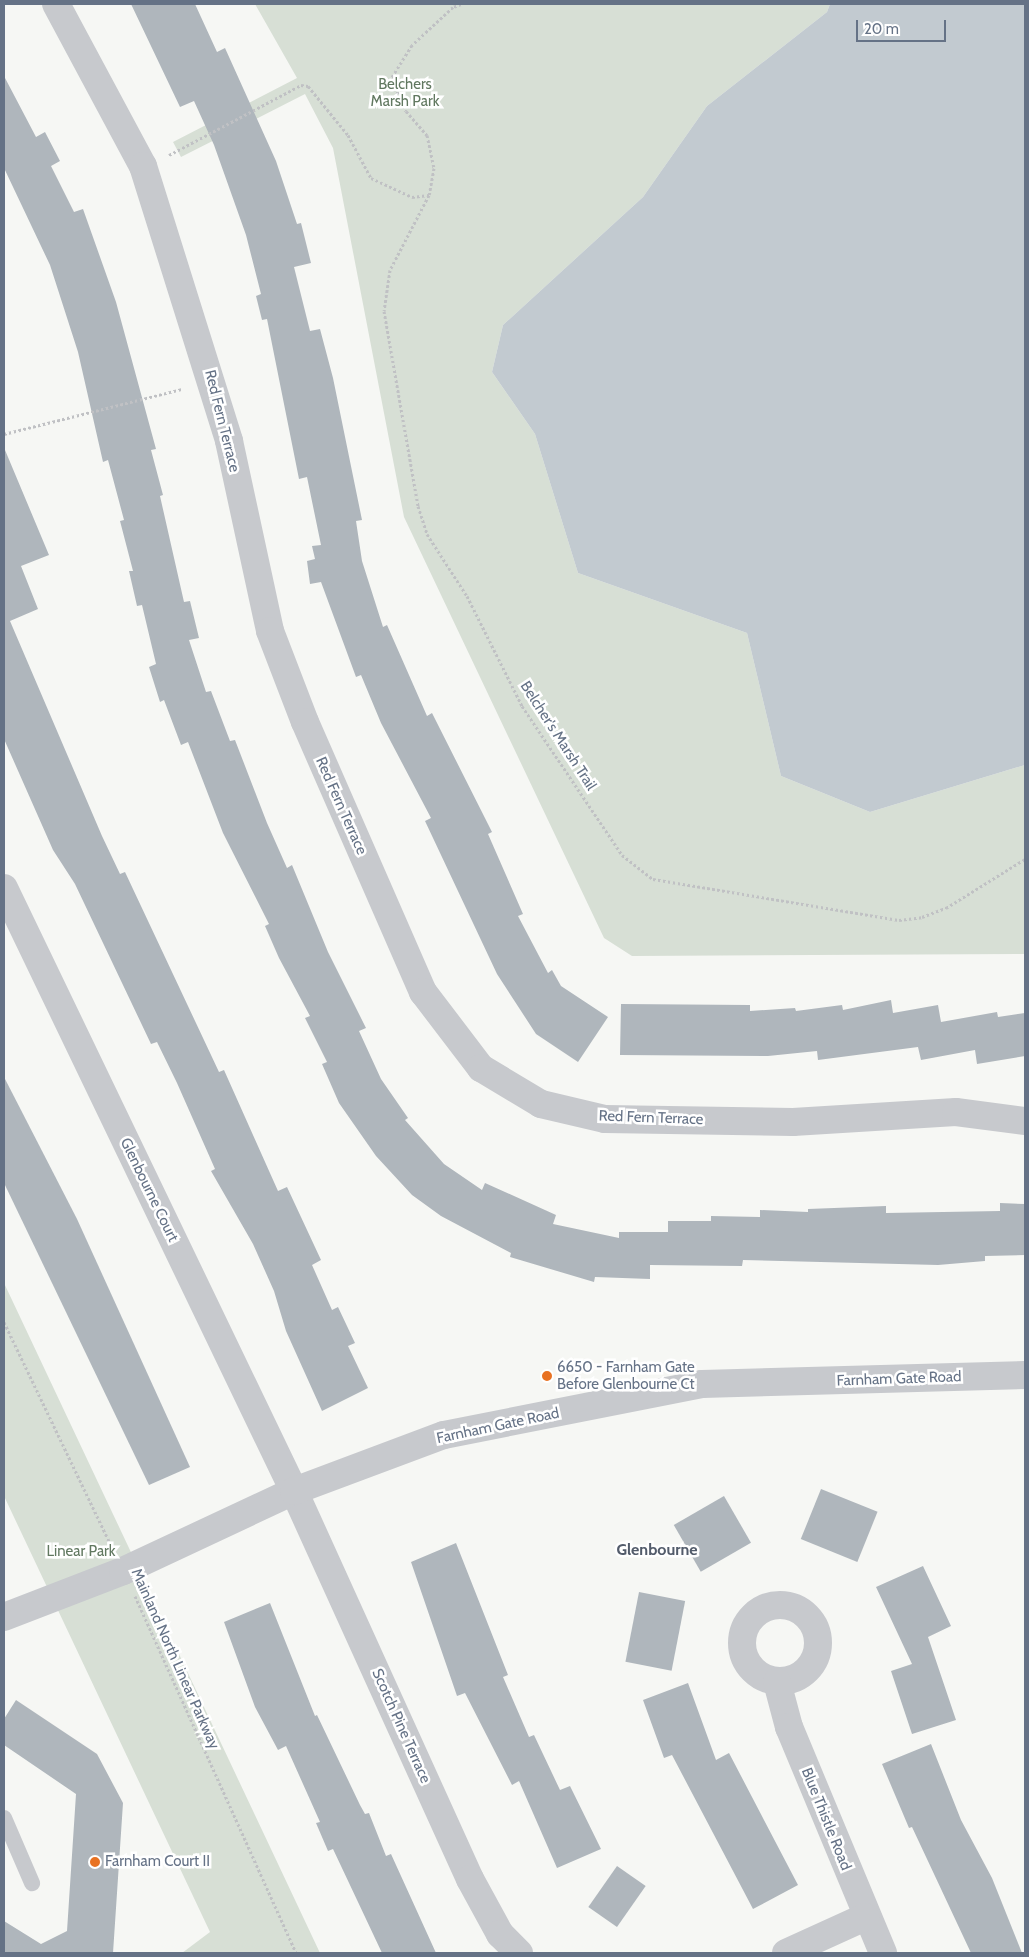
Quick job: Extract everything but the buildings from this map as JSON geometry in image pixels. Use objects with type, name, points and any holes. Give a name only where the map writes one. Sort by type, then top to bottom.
[{"type":"street","name":"Red Fern Terrace","points":[[56,4],[143,166],[227,432],[270,631],[309,731],[424,992],[481,1068],[541,1104],[605,1119],[793,1122],[956,1112],[1025,1121]]},
{"type":"street","name":"Glenbourne Court","points":[[4,888],[294,1491]]},
{"type":"street","name":"Farnham Gate Road","points":[[4,1617],[123,1571],[294,1491],[444,1435],[702,1384],[1025,1375]]},
{"type":"street","name":"Scotch Pine Terrace","points":[[294,1491],[470,1879],[500,1934],[519,1953]]},
{"type":"street","name":"Blue Thistle Road","points":[[777,1682],[789,1727],[865,1917],[882,1953]]},
{"type":"street","points":[[786,1953],[865,1917]]},
{"type":"lane","points":[[4,1818],[32,1883]]},
{"type":"path","name":"Belcher's Marsh Trail","points":[[461,4],[453,6],[412,45],[391,78],[406,111],[427,135],[434,168],[430,195],[390,270],[384,311],[418,506],[427,534],[467,596],[522,706],[622,855],[653,879],[899,920],[922,917],[946,908],[1025,859]]},
{"type":"path","points":[[143,166],[301,85],[308,86],[348,135],[371,178],[412,197],[430,195]]},
{"type":"path","points":[[4,434],[158,395]]},
{"type":"path","name":"Mainland North Linear Parkway","points":[[4,1322],[123,1571],[296,1953]]},
{"type":"green space","name":"Belchers Marsh Park","points":[[255,4],[830,4],[827,12],[707,106],[643,197],[503,325],[492,372],[535,434],[578,573],[747,633],[781,776],[870,812],[1025,765],[1025,954],[632,956],[604,938],[404,517],[333,148],[305,94],[181,157],[173,142],[297,78]]},
{"type":"green space","name":"Linear Park","points":[[4,1283],[320,1953],[182,1953],[210,1932],[4,1496]]},
{"type":"shaded area","points":[[830,4],[1025,4],[1025,765],[870,812],[781,776],[747,633],[578,573],[535,434],[492,372],[503,325],[643,197],[707,106],[827,12]]},
{"type":"place","name":"6650 - Farnham Gate Before Glenbourne Ct","points":[[547,1376]]},
{"type":"place","name":"Farnham Court II","points":[[95,1862]]},
{"type":"district","name":"Glenbourne","points":[[657,1550]]}]
